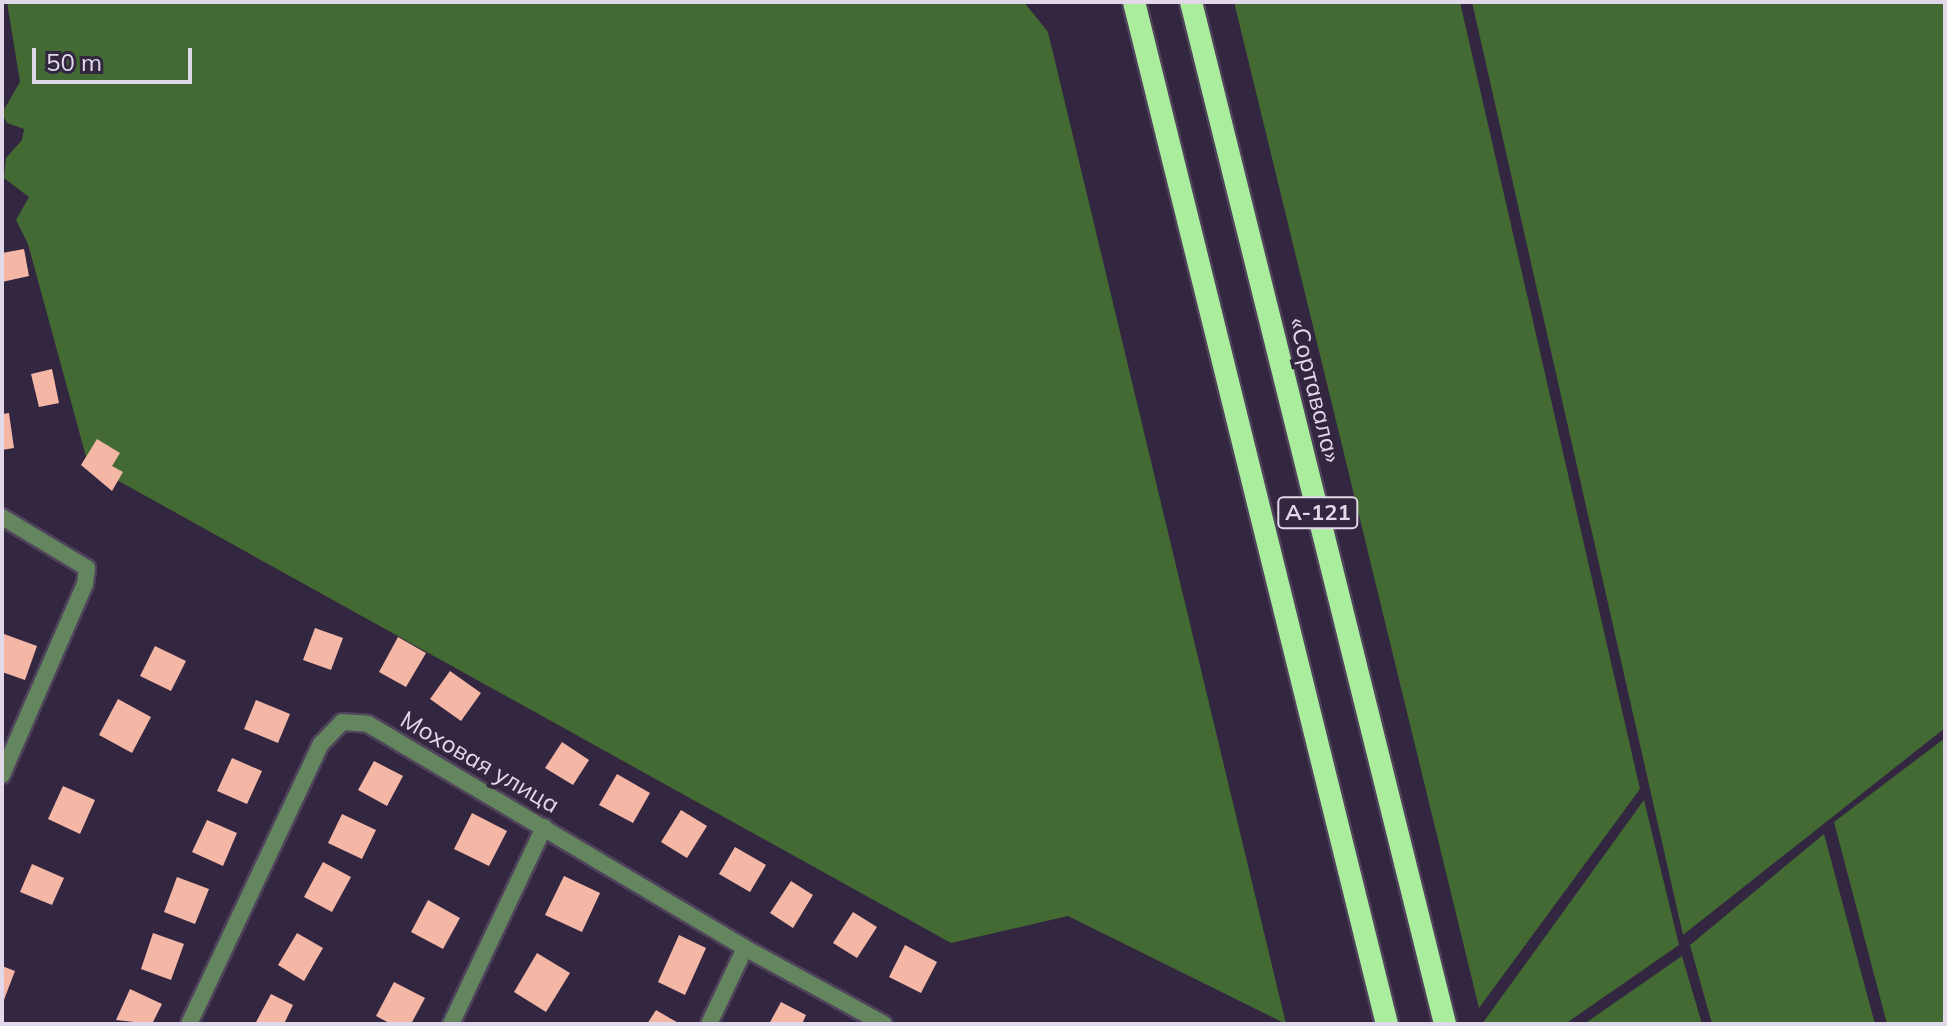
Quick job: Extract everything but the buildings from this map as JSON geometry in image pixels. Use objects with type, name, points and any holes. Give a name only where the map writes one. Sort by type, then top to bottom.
[{"type":"highway","name":"А-121","points":[[1134,2],[1387,1024]]},
{"type":"highway","name":"«Сортавала»","points":[[1191,2],[1445,1024]]},
{"type":"street","points":[[1125,2],[1143,40]]},
{"type":"street","points":[[2,517],[87,568],[85,584],[2,775]]},
{"type":"street","name":"Моховая улица","points":[[189,1024],[321,744],[342,722],[368,724],[745,948],[884,1024]]},
{"type":"street","points":[[451,1024],[544,827]]},
{"type":"street","points":[[709,1024],[745,948]]},
{"type":"green space","points":[[7,2],[1024,2],[1048,32],[1286,1024],[1068,916],[951,943],[88,464],[28,244],[16,220],[29,197],[4,178],[6,158],[22,140],[24,129],[7,123],[2,113],[20,82]]},
{"type":"green space","points":[[1234,2],[1460,2],[1640,789],[1479,1008]]},
{"type":"green space","points":[[1472,2],[1945,2],[1945,728],[1683,935]]},
{"type":"green space","points":[[1945,738],[1945,1024],[1887,1024],[1834,822]]},
{"type":"green space","points":[[1644,800],[1679,945],[1565,1024],[1482,1024]]},
{"type":"green space","points":[[1824,834],[1875,1024],[1712,1024],[1690,945]]},
{"type":"green space","points":[[1682,956],[1702,1024],[1584,1024]]}]
